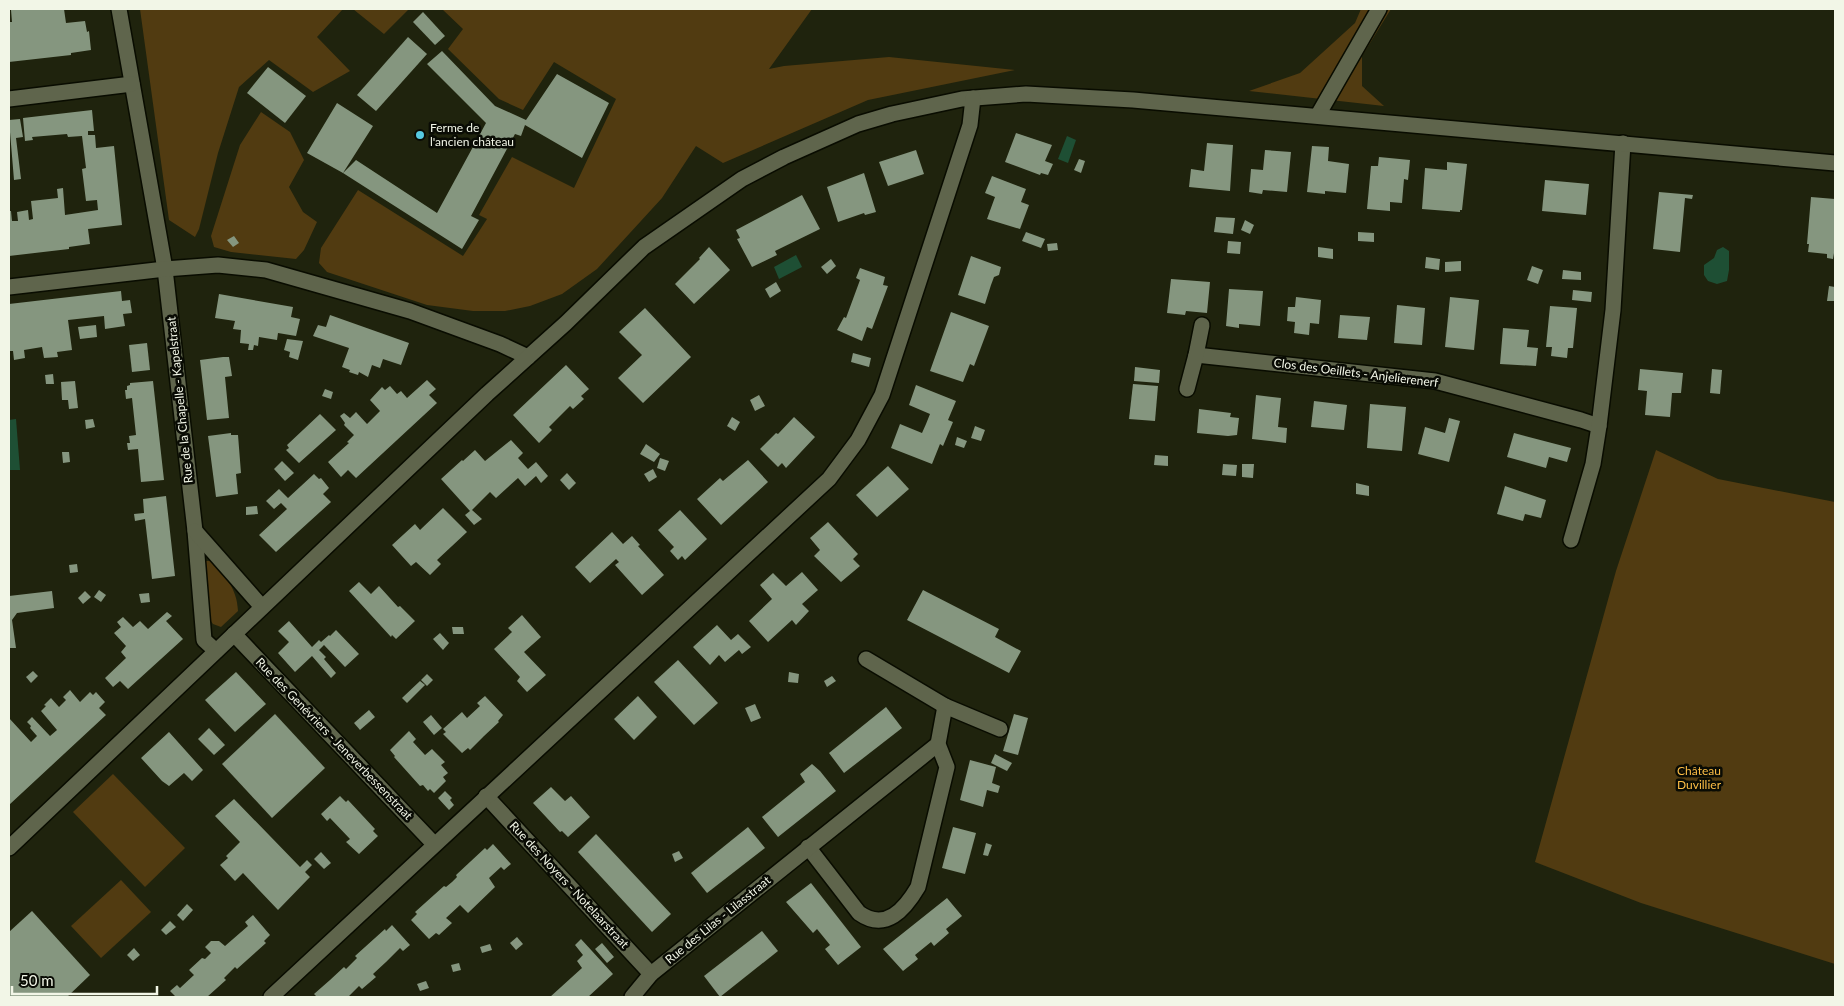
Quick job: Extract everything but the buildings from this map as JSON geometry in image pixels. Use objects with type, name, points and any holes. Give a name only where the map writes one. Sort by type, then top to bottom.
[{"type":"street","name":"Rue de la Chapelle - Kapelstraat","points":[[119,9],[166,268],[195,531],[204,640],[216,651]]},
{"type":"street","points":[[1318,115],[1379,9]]},
{"type":"street","points":[[9,99],[132,84]]},
{"type":"street","points":[[9,848],[262,606],[566,323],[644,247],[742,178],[784,156],[858,124],[892,114],[974,98],[1026,94],[1132,100],[1318,115],[1835,163]]},
{"type":"street","points":[[271,997],[829,479],[858,440],[882,395],[970,125],[974,98]]},
{"type":"street","points":[[1571,540],[1593,464],[1599,426],[1613,310],[1624,143]]},
{"type":"street","points":[[9,287],[166,268],[218,265],[266,270],[410,311],[500,344],[528,357]]},
{"type":"street","points":[[1187,389],[1202,324]]},
{"type":"street","name":"Clos des Oeillets - Anjelierenerf","points":[[1196,355],[1435,381],[1599,426]]},
{"type":"street","points":[[195,531],[262,606]]},
{"type":"street","name":"Rue des Genévriers - Jeneverbessenstraat","points":[[234,634],[434,844]]},
{"type":"street","points":[[866,659],[945,706],[1000,729]]},
{"type":"street","points":[[808,847],[859,913],[879,921],[892,917],[911,899],[918,886],[947,767],[938,744],[945,706]]},
{"type":"street","name":"Rue des Lilas - Lilasstraat","points":[[632,997],[652,974],[938,744]]},
{"type":"street","name":"Rue des Noyers - Notelaarstraat","points":[[486,796],[652,974]]},
{"type":"green space","points":[[140,9],[343,9],[317,37],[350,71],[313,92],[269,60],[239,87],[218,153],[199,229],[195,237],[169,220]]},
{"type":"green space","points":[[353,9],[409,9],[384,34]]},
{"type":"green space","points":[[442,9],[812,9],[769,69],[889,57],[1015,70],[868,100],[723,163],[696,146],[662,198],[597,269],[562,294],[530,306],[505,311],[473,311],[427,305],[327,272],[319,263],[321,248],[358,190],[463,256],[487,219],[479,215],[512,157],[574,188],[616,99],[554,62],[523,110],[499,99],[448,49],[463,29]]},
{"type":"green space","points":[[1361,9],[1391,9],[1362,56],[1362,86],[1384,106],[1249,91],[1300,73],[1355,23]]},
{"type":"green space","points":[[261,112],[290,132],[304,160],[289,187],[303,212],[317,222],[304,250],[296,259],[231,252],[214,247],[211,236],[240,145]]},
{"type":"green space","name":"Château Duvillier","points":[[1656,450],[1718,479],[1835,502],[1835,964],[1641,903],[1535,862],[1616,571]]},
{"type":"green space","points":[[205,561],[211,561],[230,584],[237,603],[238,611],[221,627],[213,624],[208,617]]},
{"type":"green space","points":[[113,774],[185,848],[145,887],[73,812]]},
{"type":"green space","points":[[121,880],[151,912],[101,958],[71,926]]},
{"type":"shaded area","points":[[1067,136],[1076,140],[1068,163],[1058,159]]},
{"type":"shaded area","points":[[1723,247],[1729,251],[1729,270],[1727,281],[1717,284],[1708,281],[1704,275],[1704,265],[1714,258],[1717,250]]},
{"type":"shaded area","points":[[796,255],[802,267],[779,279],[774,267]]},
{"type":"shaded area","points":[[16,419],[20,470],[9,470],[9,420]]},
{"type":"place","name":"Ferme de l'ancien château","points":[[420,135]]}]
